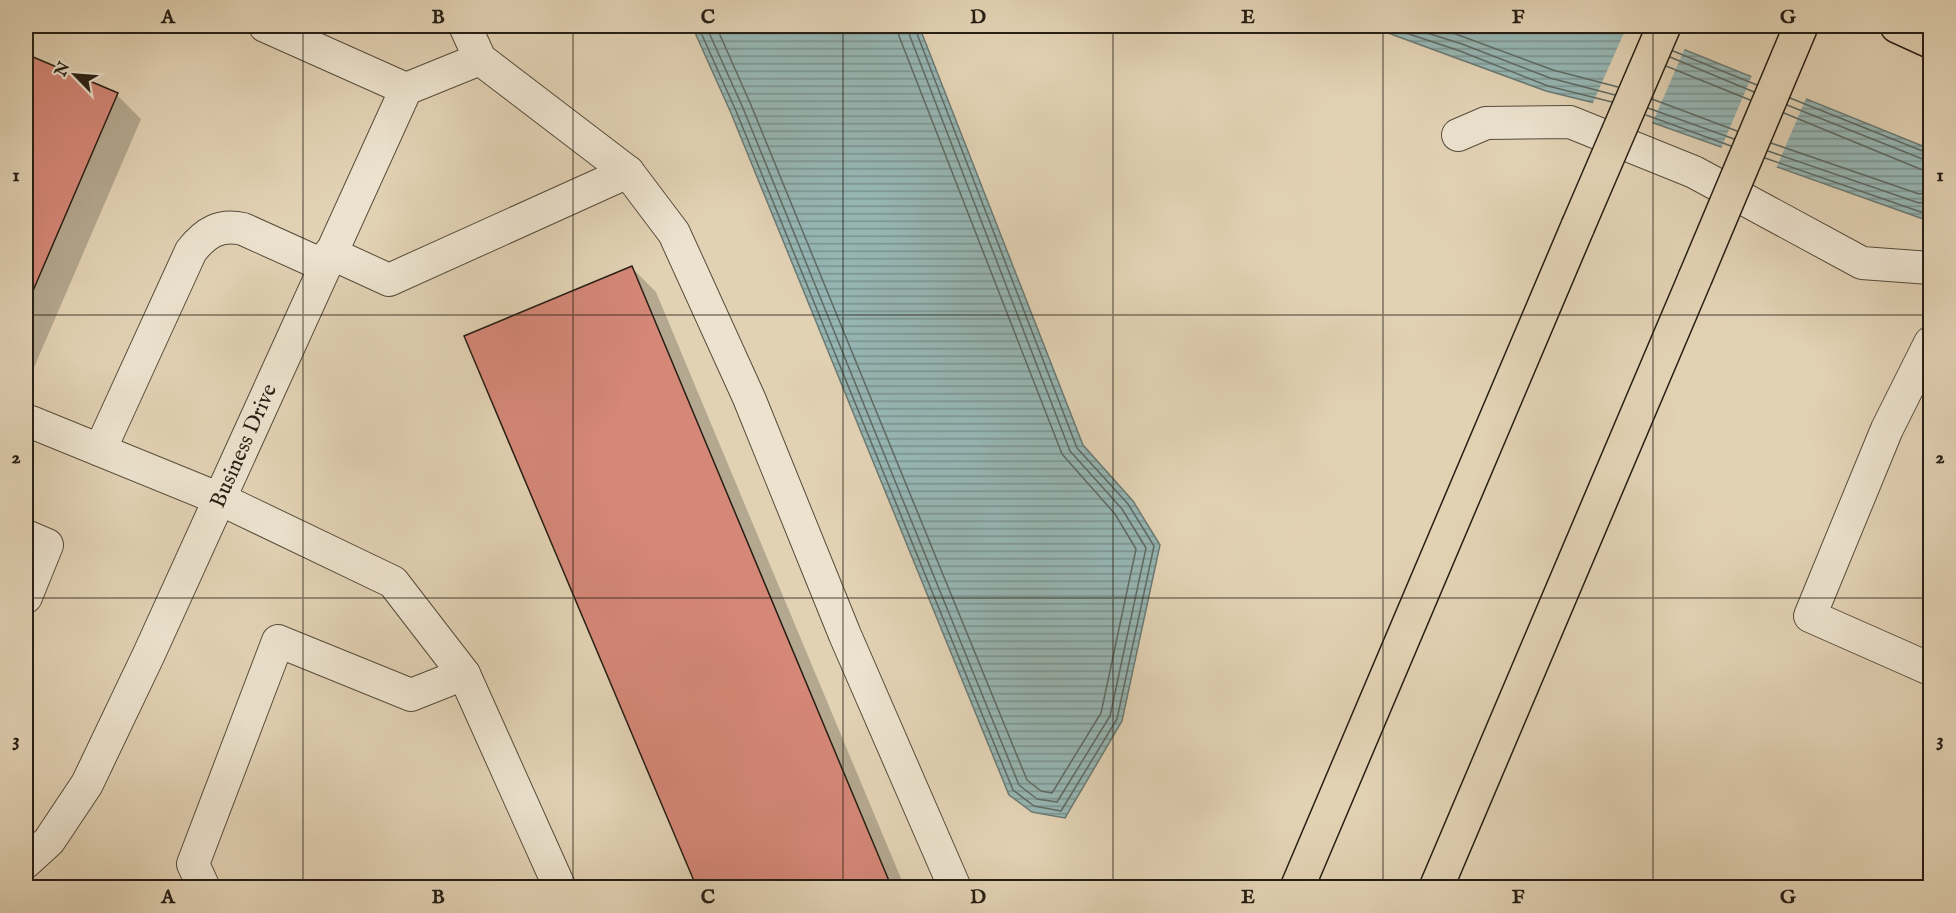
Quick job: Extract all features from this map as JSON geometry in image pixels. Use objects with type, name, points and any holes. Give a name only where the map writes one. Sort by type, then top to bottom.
[{"type":"main road","points":[[1296,888],[1664,26]]},
{"type":"main road","points":[[1437,888],[1802,26]]},
{"type":"main road","points":[[1897,26],[1930,40]]},
{"type":"street","points":[[265,26],[406,88],[480,59]]},
{"type":"street","points":[[465,26],[480,59],[628,172],[674,233],[749,398],[845,635],[955,888]]},
{"type":"street","name":"Business Drive","points":[[26,862],[49,841],[87,784],[220,499],[406,88]]},
{"type":"street","points":[[1458,135],[1486,123],[1570,122],[1694,172],[1862,263],[1930,268]]},
{"type":"street","points":[[100,450],[191,250],[201,238],[229,226],[389,280],[628,172]]},
{"type":"street","points":[[1930,343],[1887,429],[1810,616],[1930,669]]},
{"type":"street","points":[[31,422],[220,499],[393,582],[464,674],[560,888]]},
{"type":"street","points":[[26,536],[47,545],[26,597]]},
{"type":"street","points":[[204,888],[194,864],[278,641],[411,695],[464,674]]},
{"type":"water","points":[[692,26],[919,26],[1083,445],[1133,501],[1160,545],[1122,721],[1065,818],[1032,812],[1009,795],[731,113]]},
{"type":"water","points":[[1369,26],[1626,26],[1930,149],[1930,209],[1926,220],[1603,105],[1546,91]]},
{"type":"pier","points":[[1627,26],[1634,26],[1686,46],[1651,126],[1592,105]]},
{"type":"pier","points":[[1753,73],[1807,96],[1775,171],[1720,151]]},
{"type":"building","points":[[26,54],[118,93],[26,307]]},
{"type":"building","points":[[632,266],[892,888],[697,888],[464,336]]}]
